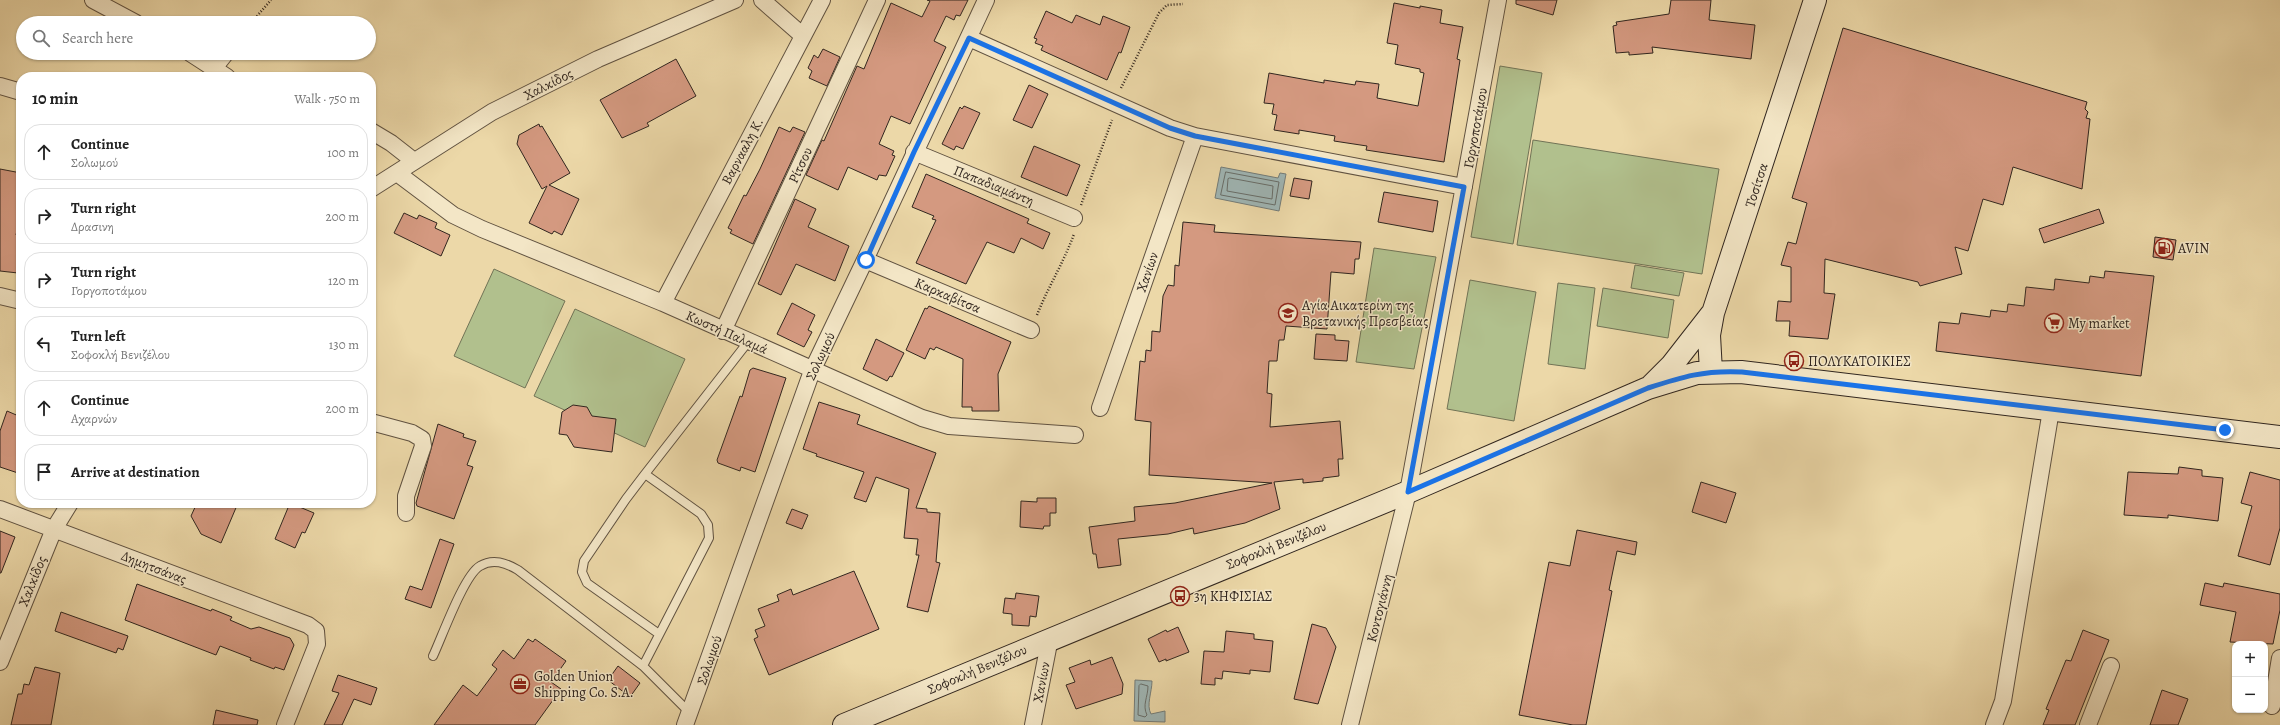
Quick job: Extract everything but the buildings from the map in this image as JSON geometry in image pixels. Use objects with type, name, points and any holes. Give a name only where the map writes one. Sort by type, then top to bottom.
[{"type":"main road","name":"Τοσίτσα","points":[[1711,372],[1709,335],[1713,313],[1815,0]]},
{"type":"main road","points":[[1648,388],[1680,355],[1713,313]]},
{"type":"main road","name":"Σοφοκλή Βενιζέλου","points":[[844,725],[1050,638],[1408,492],[1648,388],[1688,375],[1711,372],[1742,372],[2280,437]]},
{"type":"street","points":[[92,0],[123,16]]},
{"type":"street","name":"Χαλκίδος","points":[[376,187],[492,112],[598,59],[735,0]]},
{"type":"street","points":[[762,0],[803,36]]},
{"type":"street","name":"Βαρνααλη Κ.","points":[[663,303],[822,0]]},
{"type":"street","name":"Ρίτσου","points":[[723,331],[877,0]]},
{"type":"street","name":"Σολωμού","points":[[688,719],[812,370],[866,260],[914,152],[986,0]]},
{"type":"street","name":"Γοργοποτάμου","points":[[1408,492],[1498,0]]},
{"type":"street","points":[[969,38],[1170,128],[1195,136],[1464,187]]},
{"type":"street","points":[[201,60],[219,72]]},
{"type":"street","points":[[221,72],[224,60]]},
{"type":"street","points":[[0,86],[16,91]]},
{"type":"street","points":[[376,134],[391,143],[414,161]]},
{"type":"street","name":"Χανίων","points":[[1100,408],[1195,136]]},
{"type":"street","name":"Παπαδιαμάντη","points":[[914,152],[1074,218]]},
{"type":"street","name":"Κωστή Παλαμά","points":[[396,173],[453,214],[476,226],[663,303],[723,331],[922,418],[949,426],[1075,435]]},
{"type":"street","name":"Καρκαβίτσα","points":[[866,260],[1031,330]]},
{"type":"street","points":[[0,296],[16,300]]},
{"type":"street","points":[[1994,725],[2003,701],[2051,410]]},
{"type":"street","points":[[376,423],[412,433],[422,439],[424,446],[406,496],[406,513]]},
{"type":"street","name":"Κοντογιάννη","points":[[1350,725],[1408,492]]},
{"type":"street","name":"Χαλκίδος","points":[[0,662],[54,529],[67,508]]},
{"type":"street","name":"Δημητσάνας","points":[[0,509],[308,625],[316,631],[317,644],[285,725]]},
{"type":"street","name":"Χανίων","points":[[1033,725],[1050,638]]},
{"type":"street","points":[[2272,706],[2280,658]]},
{"type":"street","points":[[2088,725],[2111,666]]},
{"type":"lane","points":[[659,634],[587,583],[582,572],[584,561],[600,534],[748,342]]},
{"type":"lane","points":[[643,666],[709,538],[708,525],[701,514],[645,474]]},
{"type":"lane","points":[[433,656],[469,577],[479,566],[492,562],[505,563],[518,570],[643,666],[688,719]]},
{"type":"path","points":[[257,16],[271,0]]},
{"type":"path","points":[[1031,330],[1047,290],[1067,253],[1075,230],[1074,218],[1090,185],[1120,91],[1159,13],[1167,5],[1183,4]]},
{"type":"green space","points":[[1500,66],[1542,73],[1513,244],[1471,237]]},
{"type":"green space","points":[[1533,140],[1719,169],[1702,274],[1517,245]]},
{"type":"green space","points":[[1374,248],[1436,257],[1414,369],[1356,362]]},
{"type":"green space","points":[[1635,265],[1684,273],[1679,296],[1631,288]]},
{"type":"green space","points":[[494,269],[565,301],[525,388],[454,356]]},
{"type":"green space","points":[[1470,280],[1536,292],[1514,421],[1447,409]]},
{"type":"green space","points":[[1558,283],[1595,288],[1585,369],[1548,364]]},
{"type":"green space","points":[[1603,288],[1674,300],[1668,338],[1597,326]]},
{"type":"green space","points":[[575,309],[685,359],[645,447],[534,396]]},
{"type":"water","points":[[1221,167],[1278,178],[1280,173],[1286,174],[1279,211],[1215,198]]},
{"type":"water","points":[[1135,680],[1152,681],[1149,703],[1151,714],[1165,711],[1165,722],[1134,721]]},
{"type":"place","name":"AVIN","points":[[2164,248]]},
{"type":"place","name":"Αγία Αικατερίνη της Βρετανικής Πρεσβείας","points":[[1288,313]]},
{"type":"place","name":"My market","points":[[2054,323]]},
{"type":"place","name":"ΠΟΛΥΚΑΤΟΙΚΙΕΣ","points":[[1794,361]]},
{"type":"place","name":"3η ΚΗΦΙΣΙΑΣ","points":[[1180,596]]},
{"type":"place","name":"Golden Union Shipping Co. S.A.","points":[[520,684]]},
{"type":"route","points":[[866,260],[914,152],[969,38],[1170,128],[1195,136],[1268,152],[1464,187],[1408,492],[1648,388],[1696,373],[1726,371],[1742,372],[2051,410],[2154,420],[2225,430]]}]
